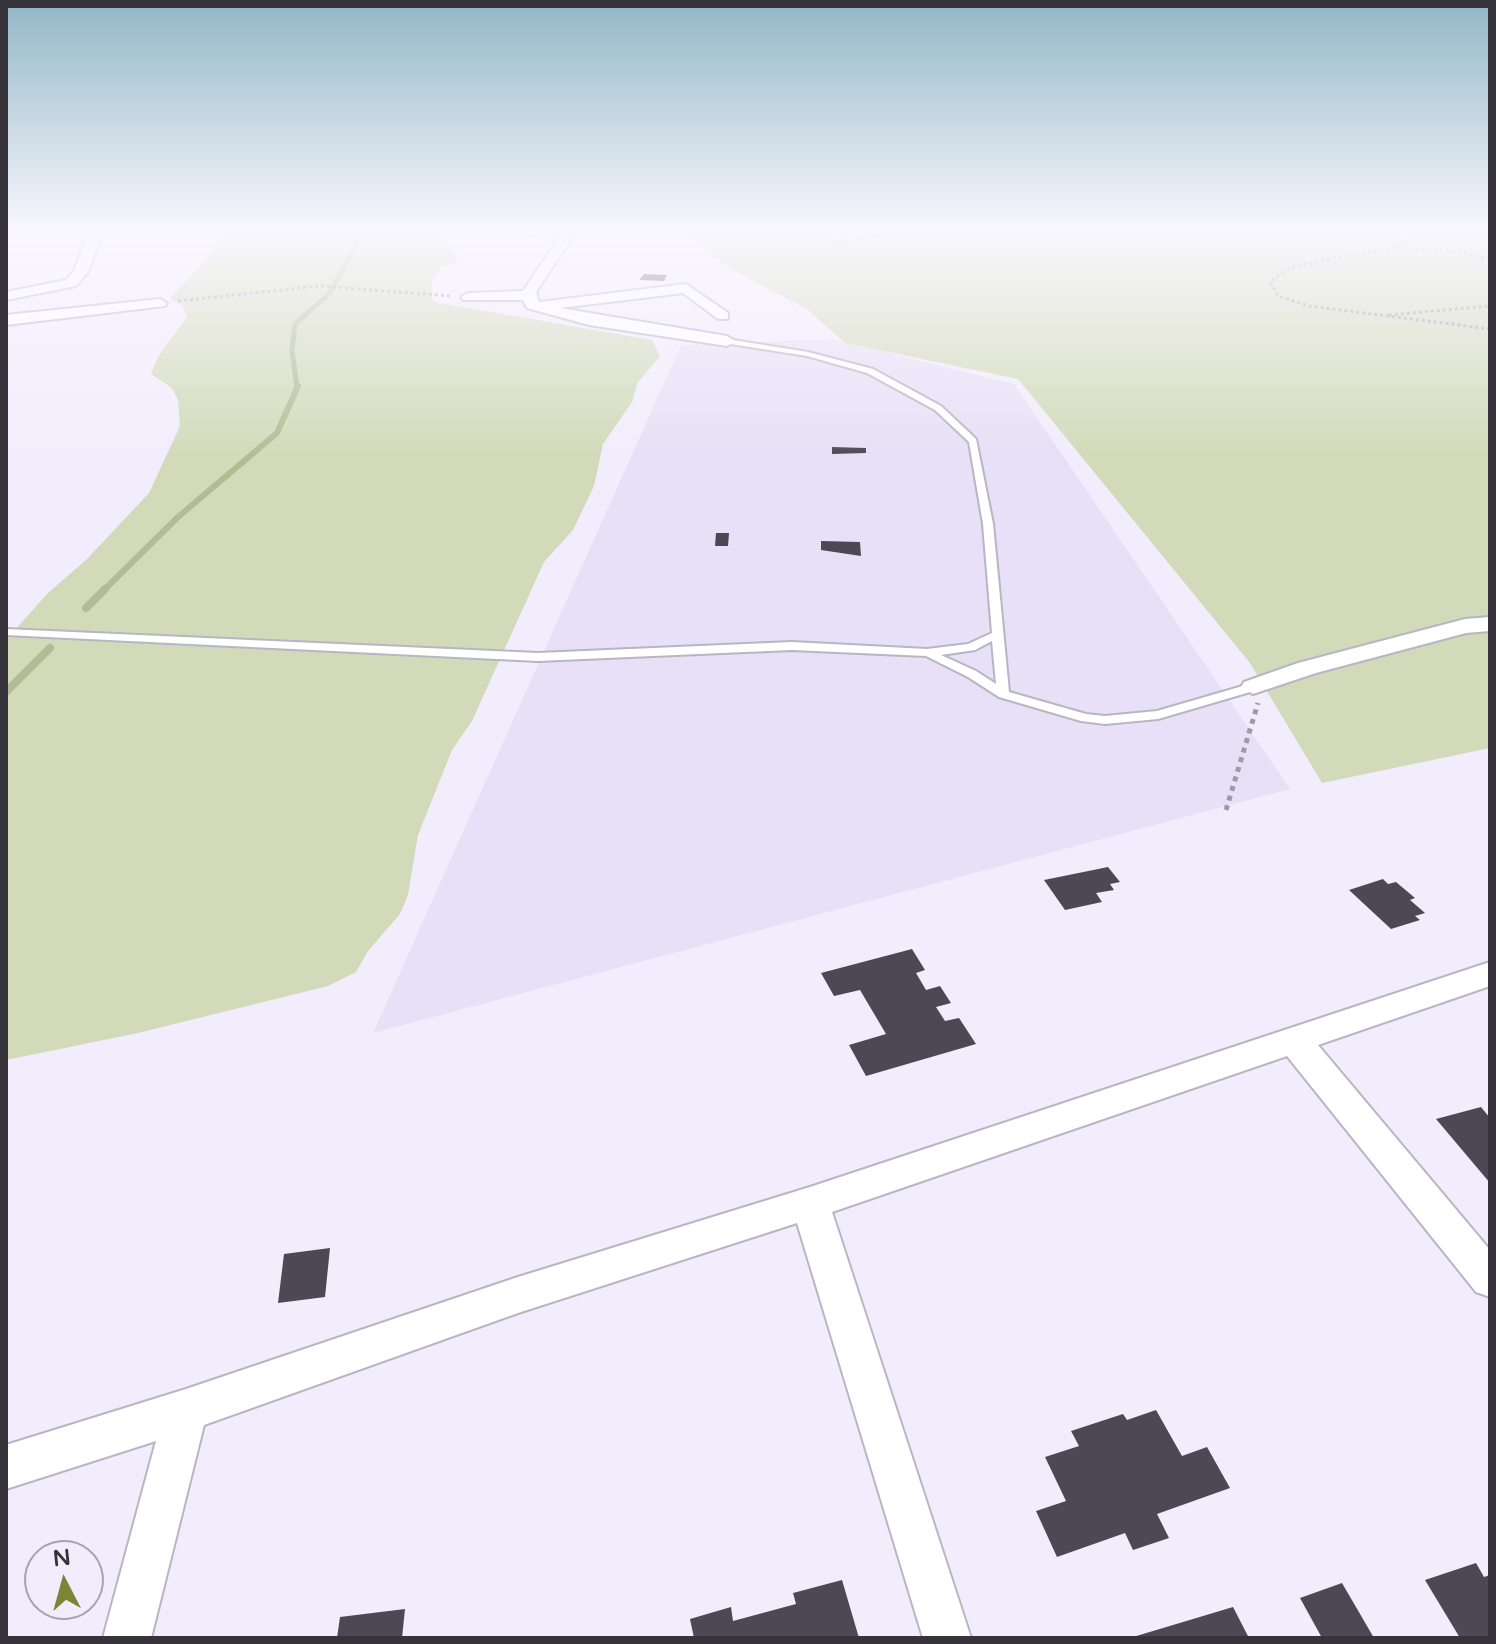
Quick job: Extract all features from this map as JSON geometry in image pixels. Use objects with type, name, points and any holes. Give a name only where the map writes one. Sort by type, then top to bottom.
[{"type":"street","points":[[6,320],[126,307]]},
{"type":"street","points":[[550,307],[589,320],[727,341]]},
{"type":"street","points":[[711,307],[723,316]]},
{"type":"street","points":[[1253,687],[1307,668],[1465,626],[1490,624]]},
{"type":"street","points":[[6,1467],[186,1410],[365,1346],[810,1203],[1490,974]]},
{"type":"street","points":[[1293,1039],[1490,1279]]},
{"type":"street","points":[[810,1203],[947,1638]]},
{"type":"street","points":[[127,1638],[186,1410]]},
{"type":"lane","points":[[727,341],[808,354],[870,371],[913,392],[957,424],[973,441],[977,453],[998,634],[999,680],[1003,694]]},
{"type":"lane","points":[[6,632],[538,657],[792,646],[927,653],[971,647],[998,634]]},
{"type":"lane","points":[[927,653],[972,674],[1003,694],[1085,718],[1105,720],[1158,715],[1253,687]]},
{"type":"path","points":[[1327,307],[1490,329]]},
{"type":"path","points":[[1380,315],[1481,307]]},
{"type":"path","points":[[1226,810],[1256,714],[1253,687]]},
{"type":"shaded area","points":[[832,339],[1014,384],[1290,789],[373,1033],[681,345]]},
{"type":"green space","points":[[183,307],[462,307],[652,340],[660,356],[638,382],[632,402],[603,444],[594,486],[573,530],[544,562],[472,721],[452,750],[418,835],[408,895],[400,914],[368,951],[356,972],[328,986],[138,1033],[6,1060],[6,640],[47,594],[87,559],[149,493],[180,426],[178,400],[172,388],[151,374],[159,355],[187,317]]},
{"type":"green space","points":[[803,307],[1490,307],[1490,748],[1322,783],[1250,663],[1018,379],[845,343]]},
{"type":"building","points":[[832,447],[866,448],[866,453],[832,454]]},
{"type":"building","points":[[716,533],[729,533],[728,546],[715,546]]},
{"type":"building","points":[[821,541],[860,542],[861,556],[821,550]]},
{"type":"building","points":[[1108,867],[1120,882],[1110,884],[1114,890],[1096,893],[1102,902],[1065,910],[1044,880]]},
{"type":"building","points":[[1383,879],[1388,884],[1396,882],[1415,898],[1410,900],[1425,913],[1415,916],[1420,920],[1391,929],[1349,890]]},
{"type":"building","points":[[912,949],[925,970],[916,973],[926,990],[940,986],[951,1003],[936,1007],[945,1021],[959,1018],[976,1044],[866,1076],[849,1045],[886,1034],[860,990],[834,996],[821,973]]},
{"type":"building","points":[[1481,1107],[1490,1118],[1490,1183],[1436,1119]]},
{"type":"building","points":[[330,1248],[325,1297],[278,1303],[284,1254]]},
{"type":"building","points":[[1156,1410],[1182,1456],[1207,1447],[1230,1488],[1157,1514],[1169,1538],[1133,1550],[1125,1533],[1057,1557],[1036,1511],[1066,1501],[1045,1457],[1079,1446],[1071,1431],[1123,1414],[1127,1420]]},
{"type":"building","points":[[1476,1563],[1484,1577],[1490,1575],[1490,1638],[1460,1638],[1425,1580]]},
{"type":"building","points":[[842,1580],[859,1638],[694,1638],[690,1619],[731,1607],[733,1621],[796,1604],[793,1593]]},
{"type":"building","points":[[1342,1583],[1374,1638],[1322,1638],[1300,1598]]},
{"type":"building","points":[[1233,1607],[1249,1638],[1133,1638],[1133,1637]]},
{"type":"building","points":[[405,1609],[402,1638],[337,1638],[340,1617]]},
{"type":"waterway","points":[[297,388],[292,350],[295,324],[315,307]]},
{"type":"waterway","points":[[103,591],[178,517],[277,433],[298,386]]},
{"type":"waterway","points":[[86,608],[103,591]]},
{"type":"waterway","points":[[6,692],[50,648]]}]
